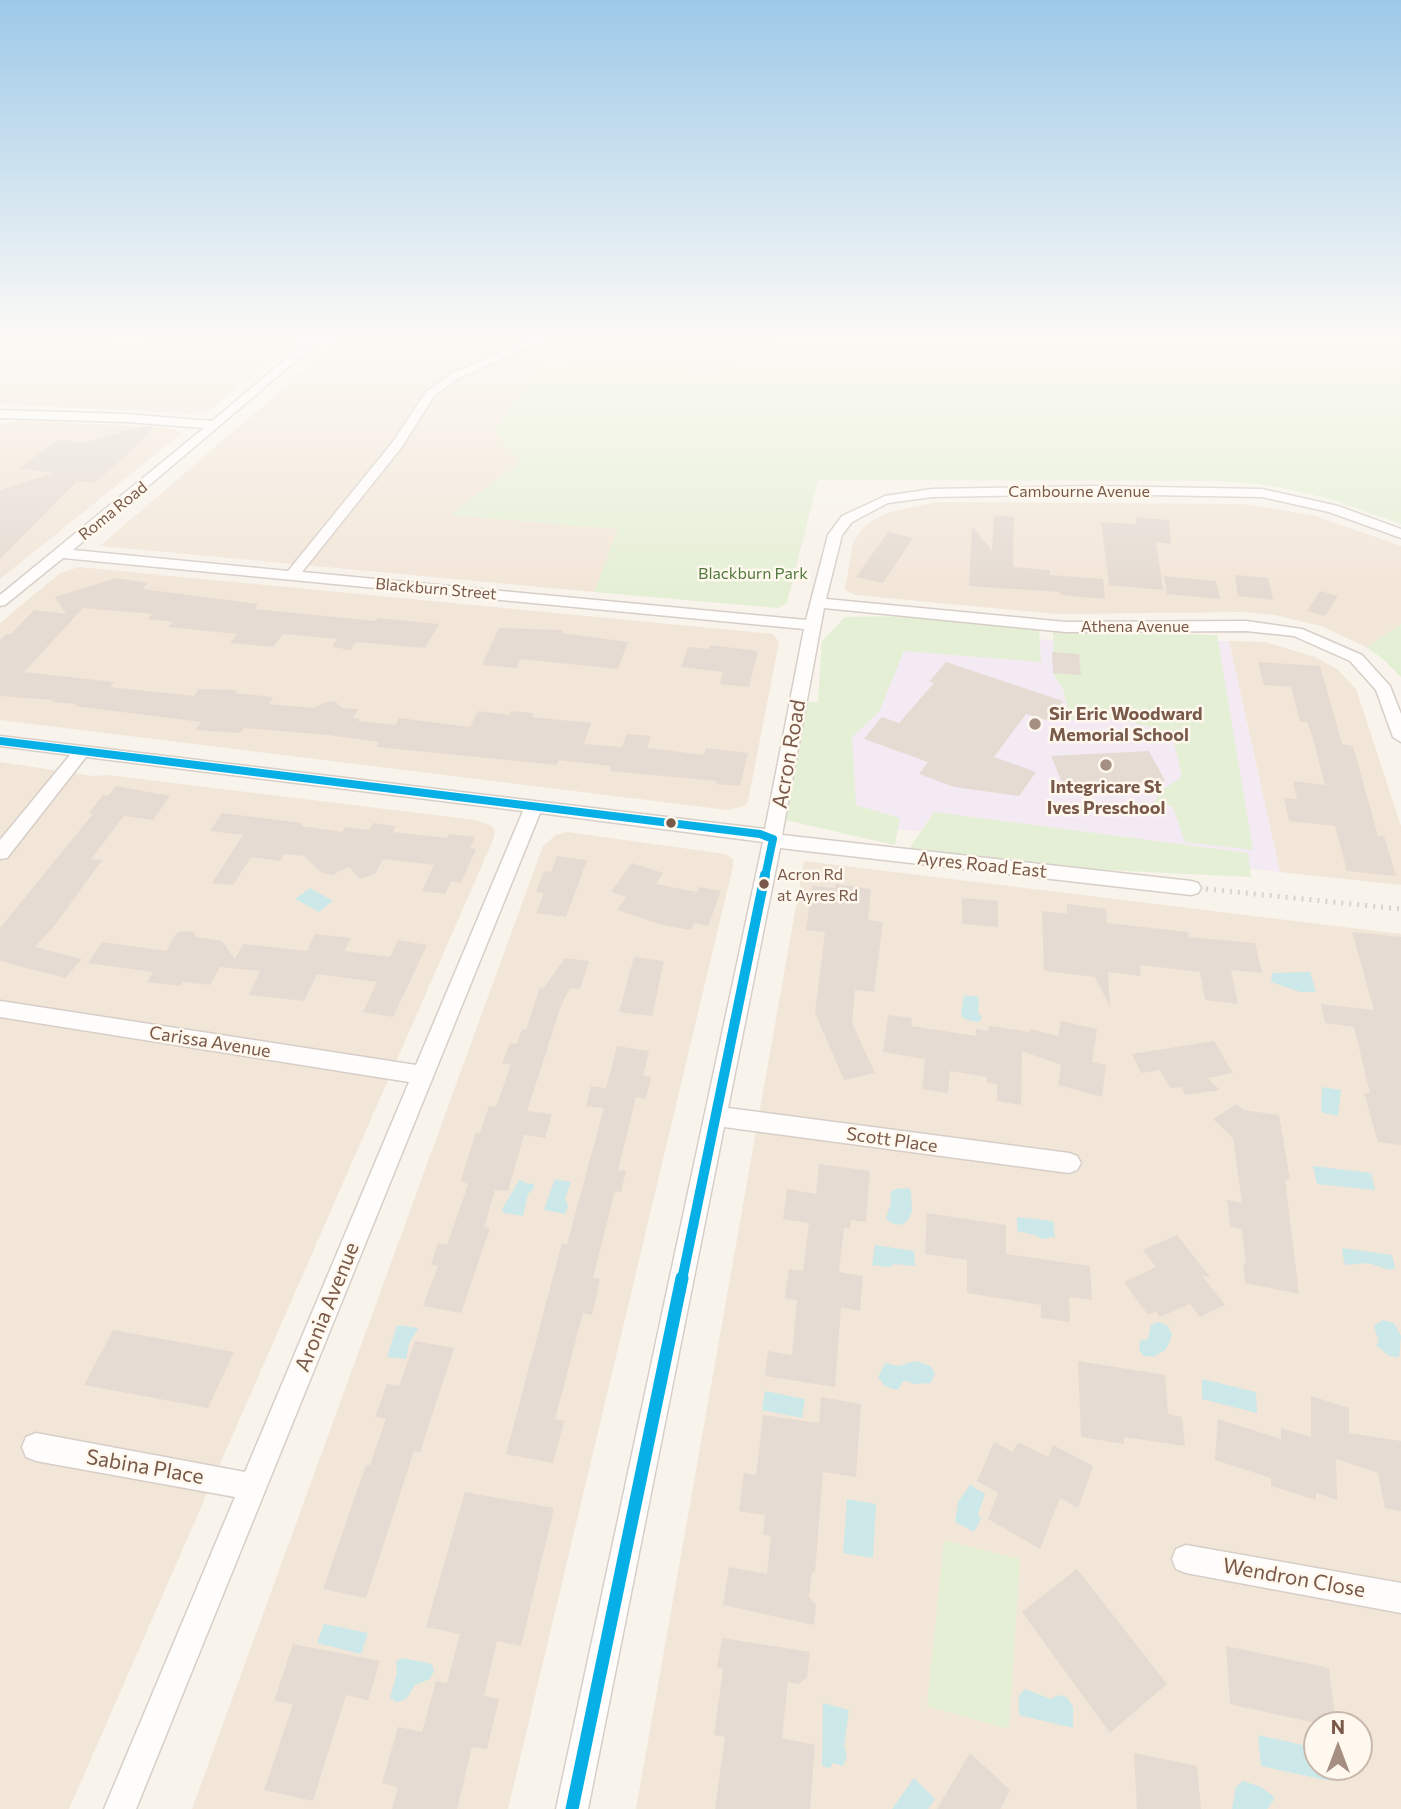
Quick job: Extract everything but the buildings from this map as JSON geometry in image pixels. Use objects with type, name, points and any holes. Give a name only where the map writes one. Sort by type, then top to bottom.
[{"type":"street","points":[[157,420],[216,425]]},
{"type":"street","name":"Roma Road","points":[[0,602],[221,420]]},
{"type":"street","points":[[292,575],[397,445],[413,420]]},
{"type":"street","name":"Cambourne Avenue","points":[[817,603],[835,535],[847,519],[885,500],[932,493],[1095,490],[1262,494],[1333,509],[1401,534]]},
{"type":"street","name":"Blackburn Street","points":[[60,553],[812,625]]},
{"type":"street","name":"Acron Road","points":[[572,1809],[773,839],[817,603]]},
{"type":"street","name":"Athena Avenue","points":[[817,603],[1066,627],[1246,626],[1297,632],[1356,658],[1384,690],[1399,727]]},
{"type":"street","name":"Ayres Road East","points":[[0,741],[760,834],[785,843],[1191,888]]},
{"type":"street","points":[[0,853],[82,751]]},
{"type":"street","name":"Aronia Avenue","points":[[120,1809],[534,806]]},
{"type":"street","name":"Carissa Avenue","points":[[0,1009],[421,1075]]},
{"type":"street","name":"Scott Place","points":[[714,1116],[1069,1163]]},
{"type":"street","name":"Sabina Place","points":[[36,1447],[254,1487]]},
{"type":"street","name":"Wendron Close","points":[[1186,1559],[1401,1598]]},
{"type":"path","points":[[1191,888],[1401,909]]},
{"type":"shaded area","points":[[246,420],[530,420],[521,462],[451,515],[619,529],[594,592],[100,546]]},
{"type":"shaded area","points":[[19,421],[175,429],[181,434],[0,579],[0,424]]},
{"type":"shaded area","points":[[937,502],[1243,504],[1312,515],[1401,546],[1401,624],[1366,647],[1321,626],[1275,615],[1243,612],[1056,614],[856,595],[845,590],[853,543],[861,530],[873,520],[890,512]]},
{"type":"shaded area","points":[[79,567],[773,634],[779,642],[748,801],[744,806],[728,810],[0,720],[0,623],[60,573]]},
{"type":"shaded area","name":"Sir Eric Woodward Memorial School","points":[[855,622],[1061,641],[1229,641],[1280,872],[826,821]]},
{"type":"shaded area","points":[[1229,641],[1265,642],[1315,657],[1337,669],[1356,689],[1401,826],[1401,885],[1280,872]]},
{"type":"shaded area","points":[[0,762],[93,776],[108,775],[475,820],[490,825],[495,830],[493,840],[69,1809],[0,1809]]},
{"type":"shaded area","points":[[567,832],[725,854],[733,859],[733,866],[508,1809],[192,1809],[543,846],[556,835]]},
{"type":"shaded area","points":[[804,861],[1401,934],[1401,1809],[636,1809]]},
{"type":"green space","name":"Blackburn Park","points":[[502,420],[1401,420],[1401,524],[1327,498],[1273,486],[1221,481],[818,480],[787,603],[778,608],[594,592],[618,529],[450,515],[521,462],[494,432]]},
{"type":"green space","points":[[920,616],[1039,630],[1041,662],[904,651],[879,712],[852,737],[856,805],[900,818],[895,845],[781,819],[806,702],[818,702],[822,641],[845,617]]},
{"type":"green space","points":[[1401,624],[1401,677],[1366,647]]},
{"type":"green space","points":[[1053,632],[1217,635],[1253,850],[1185,842],[1173,807],[1154,802],[1161,791],[1182,777],[1172,733],[1119,719],[1070,720],[1063,689],[1054,675]]},
{"type":"green space","points":[[934,812],[1248,853],[1251,877],[1085,869],[909,849]]},
{"type":"green space","points":[[944,1540],[1020,1559],[1009,1729],[927,1706]]},
{"type":"water","points":[[310,888],[333,901],[319,912],[295,899]]},
{"type":"water","points":[[1310,972],[1316,992],[1300,992],[1271,982],[1272,973]]},
{"type":"water","points":[[964,995],[979,997],[978,1012],[982,1018],[978,1022],[964,1019],[961,1014]]},
{"type":"water","points":[[1322,1087],[1341,1090],[1338,1116],[1321,1112]]},
{"type":"water","points":[[1313,1166],[1371,1173],[1375,1190],[1317,1184]]},
{"type":"water","points":[[520,1179],[534,1184],[528,1194],[523,1216],[504,1213],[502,1209]]},
{"type":"water","points":[[555,1179],[571,1182],[565,1198],[568,1206],[565,1214],[544,1210]]},
{"type":"water","points":[[908,1188],[911,1191],[912,1212],[907,1221],[900,1225],[891,1223],[886,1218],[891,1203],[890,1194],[894,1189]]},
{"type":"water","points":[[1017,1217],[1053,1221],[1055,1237],[1040,1239],[1038,1236],[1017,1231]]},
{"type":"water","points":[[875,1245],[914,1251],[915,1266],[872,1265]]},
{"type":"water","points":[[1342,1248],[1392,1255],[1395,1268],[1390,1270],[1368,1263],[1347,1265]]},
{"type":"water","points":[[1383,1320],[1394,1323],[1401,1336],[1399,1357],[1389,1356],[1376,1345],[1379,1342],[1374,1326]]},
{"type":"water","points":[[1159,1322],[1168,1326],[1172,1335],[1169,1343],[1165,1350],[1153,1357],[1144,1356],[1139,1350],[1140,1341],[1148,1339],[1151,1325]]},
{"type":"water","points":[[397,1325],[418,1328],[409,1344],[406,1359],[387,1357]]},
{"type":"water","points":[[916,1361],[930,1366],[935,1373],[931,1383],[902,1382],[898,1390],[886,1387],[878,1377],[885,1363],[898,1366]]},
{"type":"water","points":[[1202,1379],[1256,1392],[1257,1413],[1202,1399]]},
{"type":"water","points":[[765,1391],[805,1399],[802,1418],[762,1410]]},
{"type":"water","points":[[970,1485],[985,1494],[978,1514],[981,1519],[974,1532],[955,1522],[958,1502]]},
{"type":"water","points":[[847,1499],[876,1504],[873,1558],[843,1553]]},
{"type":"water","points":[[324,1624],[368,1633],[361,1654],[317,1643]]},
{"type":"water","points":[[402,1658],[432,1664],[434,1671],[430,1679],[415,1685],[406,1699],[397,1702],[390,1698],[397,1673],[396,1662]]},
{"type":"water","points":[[1025,1689],[1051,1699],[1059,1695],[1067,1697],[1073,1707],[1073,1728],[1019,1715],[1019,1696]]},
{"type":"water","points":[[823,1703],[849,1710],[844,1746],[847,1756],[843,1766],[833,1763],[830,1768],[822,1766]]},
{"type":"water","points":[[1258,1735],[1303,1745],[1303,1775],[1261,1766]]},
{"type":"water","points":[[914,1778],[935,1799],[928,1809],[892,1809]]},
{"type":"water","points":[[1243,1781],[1261,1787],[1273,1796],[1274,1800],[1267,1809],[1232,1809],[1236,1787]]},
{"type":"transit line","points":[[0,741],[760,834],[773,839]]},
{"type":"transit line","points":[[572,1809],[773,839]]},
{"type":"place","name":"Sir Eric Woodward Memorial School","points":[[1035,724]]},
{"type":"place","name":"Integricare St Ives Preschool","points":[[1106,765]]},
{"type":"place","name":"Acron Rd at Ayres Rd","points":[[764,884]]}]
